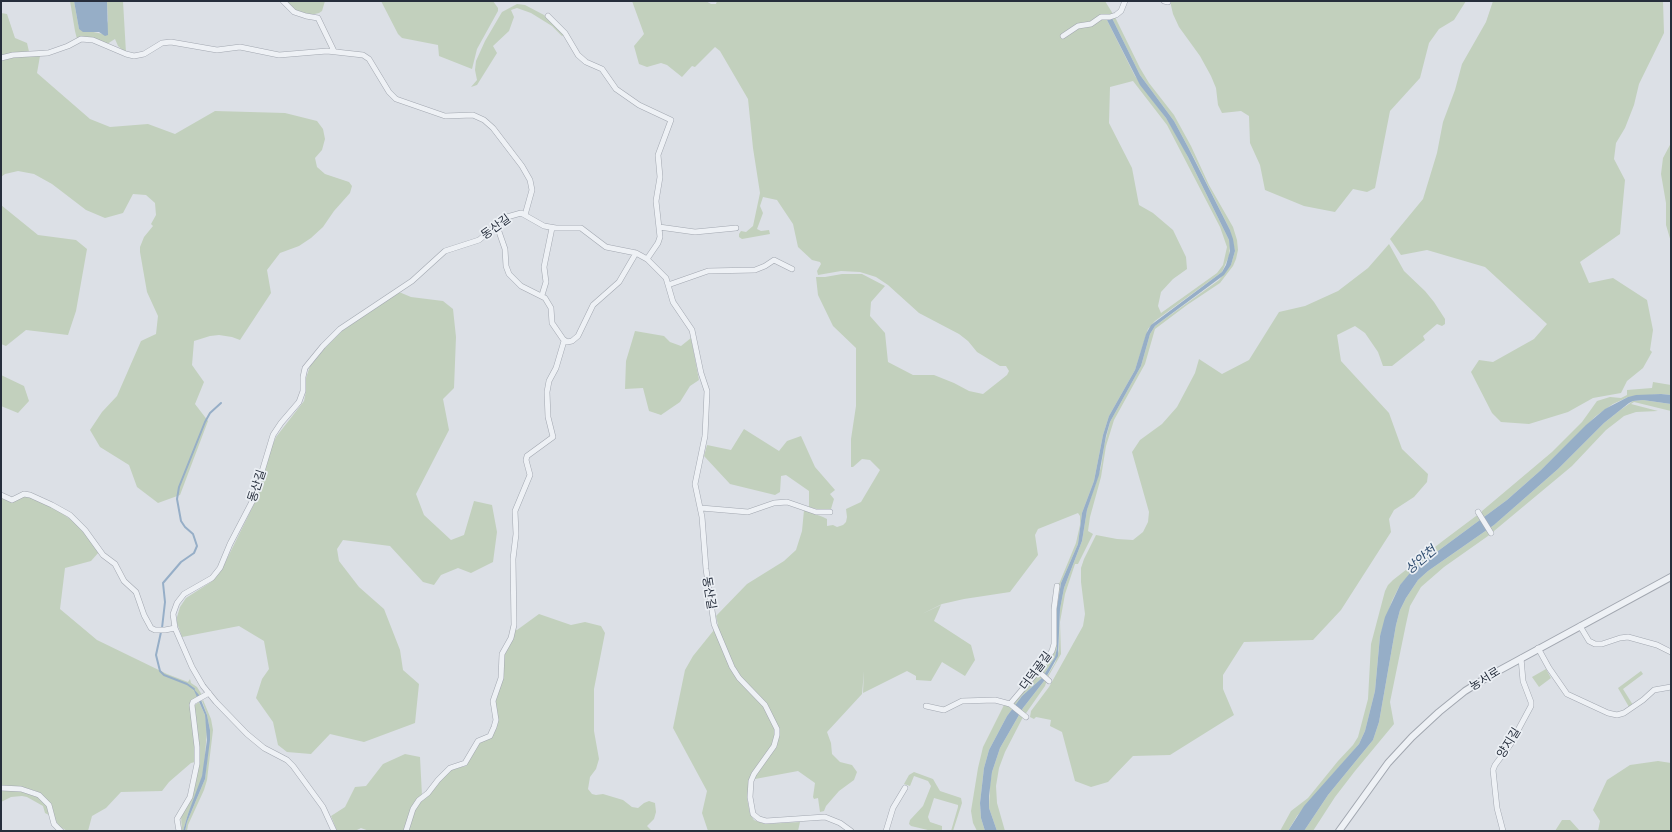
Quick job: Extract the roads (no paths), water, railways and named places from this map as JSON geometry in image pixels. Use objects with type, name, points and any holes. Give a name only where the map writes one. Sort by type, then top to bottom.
[{"type":"street","points":[[283,1],[294,12],[318,18],[334,51]]},
{"type":"street","points":[[1063,36],[1078,26],[1089,25],[1101,17],[1116,15],[1120,11],[1125,1]]},
{"type":"street","points":[[548,16],[568,37],[578,55],[586,62],[602,70],[616,88],[639,105],[671,120],[658,155],[660,177],[656,201],[660,234],[658,243],[648,259]]},
{"type":"street","points":[[1,58],[13,55],[48,53],[68,46],[81,39],[93,40],[134,56],[144,54],[166,42],[176,42],[217,50],[240,47],[279,55],[334,51],[359,54],[370,59],[389,92],[398,100],[445,116],[471,114],[479,117],[489,124],[514,154],[530,180],[532,190],[525,215]]},
{"type":"street","name":"동산길","points":[[334,831],[323,807],[287,760],[264,748],[247,734],[209,693],[198,678],[174,628],[173,614],[180,598],[188,591],[212,578],[220,568],[230,544],[254,498],[273,435],[299,402],[303,391],[304,372],[313,358],[340,329],[412,281],[445,251],[479,240],[513,214],[521,213],[540,224],[552,228],[581,228],[606,248],[636,252],[648,259],[664,276],[673,302],[692,330],[701,373],[707,391],[705,436],[695,479],[696,491],[701,508],[706,570],[712,612],[717,633],[736,674],[765,705],[777,729],[774,746],[754,774],[751,781],[750,797],[754,814],[759,819],[766,821],[825,818],[840,823],[851,831]]},
{"type":"street","points":[[497,226],[505,249],[506,266],[509,274],[522,286],[542,295],[551,308],[552,323],[564,341],[570,342],[578,336],[593,305],[619,282],[636,252]]},
{"type":"street","points":[[659,227],[694,232],[736,228]]},
{"type":"street","points":[[542,295],[546,282],[544,267],[552,228]]},
{"type":"street","points":[[668,285],[711,270],[755,270],[774,260],[792,269]]},
{"type":"street","points":[[406,831],[413,809],[419,800],[428,793],[450,768],[465,763],[478,741],[490,736],[494,730],[496,720],[493,701],[501,678],[502,654],[511,638],[514,625],[513,559],[516,534],[515,511],[530,475],[526,460],[527,456],[553,437],[548,417],[547,392],[549,381],[556,368],[564,341]]},
{"type":"street","points":[[1,495],[12,500],[24,494],[30,495],[70,515],[85,530],[103,555],[115,564],[124,581],[136,592],[144,615],[151,628],[155,630],[165,630],[174,628]]},
{"type":"street","points":[[701,508],[748,512],[774,503],[787,502],[816,512],[830,512]]},
{"type":"street","points":[[1478,514],[1491,534]]},
{"type":"street","name":"농서로","points":[[1339,831],[1388,763],[1412,737],[1439,712],[1465,692],[1489,676],[1538,648],[1671,577]]},
{"type":"street","name":"더덕골길","points":[[1010,705],[1039,671],[1053,648],[1054,609],[1057,586]]},
{"type":"street","points":[[1580,626],[1589,641],[1594,644],[1602,644],[1625,637],[1657,645],[1671,652]]},
{"type":"street","points":[[1538,648],[1549,668],[1567,694],[1608,713],[1617,715],[1624,713],[1643,700],[1654,690],[1671,687]]},
{"type":"street","name":"양지길","points":[[1503,831],[1497,808],[1493,770],[1510,745],[1531,706],[1523,680],[1521,658]]},
{"type":"street","points":[[1039,671],[1048,680]]},
{"type":"street","points":[[179,831],[177,819],[190,797],[197,764],[197,747],[192,704],[209,693]]},
{"type":"street","points":[[926,706],[944,710],[962,701],[995,700],[1010,705],[1025,716]]},
{"type":"street","points":[[1,788],[21,788],[39,795],[49,806],[54,824],[61,831]]},
{"type":"street","points":[[886,831],[893,808],[905,788]]},
{"type":"water","points":[[74,1],[107,1],[108,35],[105,36],[99,32],[83,32],[79,29]]},
{"type":"water","points":[[1106,18],[1112,18],[1140,75],[1174,121],[1230,230],[1235,251],[1231,265],[1224,275],[1155,326],[1150,334],[1141,366],[1110,422],[1099,475],[1087,510],[1082,541],[1064,588],[1060,609],[1058,656],[1044,681],[1023,708],[1000,748],[992,772],[989,796],[989,808],[997,831],[985,831],[981,818],[980,803],[984,768],[989,750],[1007,716],[1022,696],[1042,678],[1055,657],[1057,648],[1057,607],[1061,583],[1078,544],[1082,513],[1094,481],[1103,435],[1109,416],[1135,370],[1146,334],[1151,325],[1222,272],[1226,265],[1230,251],[1229,240],[1188,157],[1166,118],[1140,85]]},
{"type":"water","points":[[1636,395],[1671,395],[1671,404],[1643,400],[1629,403],[1604,423],[1558,469],[1494,525],[1428,571],[1418,580],[1400,610],[1379,722],[1373,740],[1328,795],[1304,831],[1288,831],[1304,806],[1359,744],[1365,731],[1375,691],[1380,636],[1385,617],[1400,585],[1410,573],[1507,500],[1541,470],[1586,425],[1605,409],[1628,397]]},
{"type":"water","points":[[193,688],[199,695],[207,715],[210,740],[205,779],[187,822],[185,831],[183,831],[202,776],[207,740],[205,715]]},
{"type":"waterway","points":[[162,628],[165,602],[163,583],[181,562],[194,553],[197,546],[193,534],[181,521],[177,499],[179,487],[205,422],[210,413],[221,403]]},
{"type":"waterway","points":[[161,632],[156,655],[160,671],[164,675],[187,684],[194,689]]},
{"type":"water label","name":"상안천","points":[[1421,560]]}]
